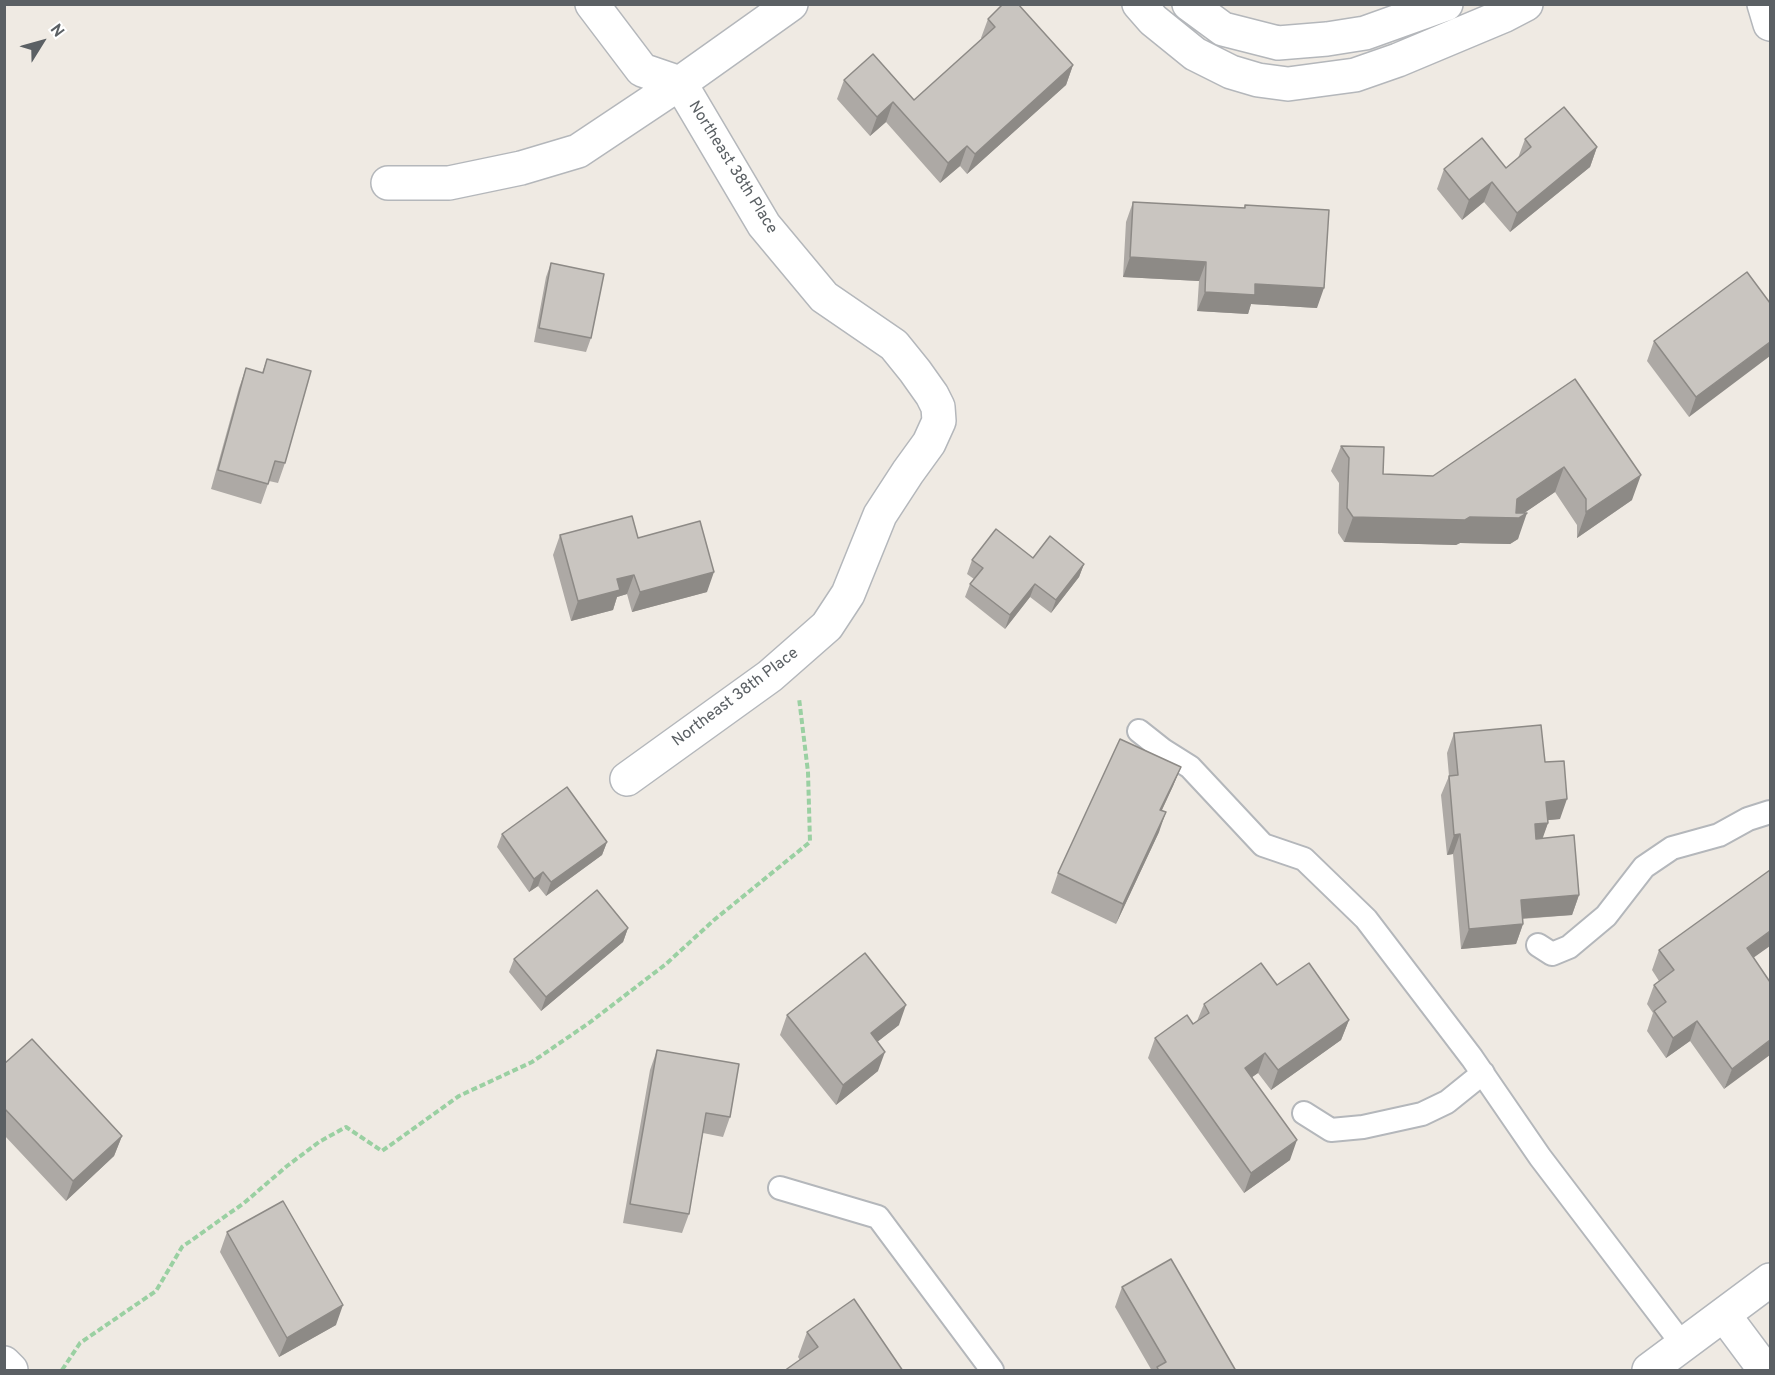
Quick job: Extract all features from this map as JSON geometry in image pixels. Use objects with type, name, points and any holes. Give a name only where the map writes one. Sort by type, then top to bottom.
[{"type":"street","points":[[592,4],[642,70],[680,83]]},
{"type":"street","points":[[388,183],[449,183],[521,168],[578,151],[680,83],[791,4]]},
{"type":"street","points":[[1139,4],[1153,20],[1195,54],[1231,72],[1258,80],[1288,84],[1355,75],[1398,60],[1526,4]]},
{"type":"street","points":[[1189,4],[1223,29],[1278,43],[1365,33],[1446,4]]},
{"type":"street","points":[[1764,4],[1770,24]]},
{"type":"street","name":"Northeast 38th Place","points":[[627,779],[770,676],[827,626],[848,594],[880,515],[929,443],[939,421],[938,407],[932,395],[894,345],[824,297],[764,225],[680,83]]},
{"type":"street","points":[[1648,1371],[1770,1280]]},
{"type":"street","points":[[1724,1314],[1766,1371]]},
{"type":"street","points":[[4,1363],[11,1371]]},
{"type":"lane","points":[[1139,731],[1190,767],[1263,845],[1304,860],[1366,919],[1483,1073],[1540,1157],[1683,1345]]},
{"type":"lane","points":[[1538,945],[1552,954],[1569,947],[1606,916],[1644,867],[1672,848],[1719,835],[1748,819],[1770,812]]},
{"type":"lane","points":[[1304,1113],[1331,1130],[1363,1127],[1422,1114],[1447,1102],[1483,1073]]},
{"type":"lane","points":[[780,1188],[878,1217],[992,1371]]},
{"type":"path","points":[[62,1371],[80,1343],[156,1291],[182,1247],[244,1203],[319,1142],[346,1127],[382,1151],[459,1096],[532,1062],[589,1023],[666,964],[714,920],[810,842],[808,772],[798,686],[797,652]]},
{"type":"building","points":[[1003,4],[1018,4],[1073,65],[975,154],[967,146],[948,163],[893,102],[877,117],[844,80],[873,54],[914,100],[995,27],[988,19]]},
{"type":"building","points":[[1564,107],[1597,147],[1517,213],[1492,182],[1469,200],[1444,169],[1482,138],[1506,168],[1531,147],[1525,139]]},
{"type":"building","points":[[1133,202],[1329,210],[1324,288],[1255,284],[1255,295],[1205,292],[1206,262],[1130,257]]},
{"type":"building","points":[[551,263],[604,274],[591,338],[539,328]]},
{"type":"building","points":[[1747,272],[1770,303],[1770,342],[1696,397],[1654,341]]},
{"type":"building","points":[[267,359],[311,371],[285,463],[275,461],[268,484],[218,470],[246,368],[263,373]]},
{"type":"building","points":[[1575,379],[1641,475],[1586,512],[1586,499],[1564,467],[1517,499],[1516,513],[1527,513],[1519,518],[1470,517],[1465,520],[1353,517],[1347,508],[1349,458],[1341,446],[1384,447],[1383,474],[1433,476]]},
{"type":"building","points":[[632,516],[638,538],[700,521],[714,572],[640,592],[634,575],[617,579],[620,590],[578,601],[560,535]]},
{"type":"building","points":[[996,529],[1033,558],[1050,536],[1084,564],[1056,600],[1035,584],[1010,615],[970,584],[983,568],[972,560]]},
{"type":"building","points":[[1541,725],[1545,762],[1564,761],[1567,799],[1546,802],[1548,823],[1535,824],[1536,839],[1574,835],[1579,895],[1521,900],[1523,924],[1469,929],[1460,834],[1454,835],[1449,776],[1458,775],[1454,733]]},
{"type":"building","points":[[1120,739],[1181,767],[1160,810],[1166,812],[1123,904],[1058,873]]},
{"type":"building","points":[[567,787],[607,842],[551,882],[543,872],[534,879],[502,834]]},
{"type":"building","points":[[1770,870],[1770,931],[1747,948],[1770,982],[1770,1040],[1732,1069],[1697,1021],[1673,1038],[1654,1011],[1666,1002],[1654,985],[1674,970],[1659,950]]},
{"type":"building","points":[[597,890],[628,928],[546,997],[514,959]]},
{"type":"building","points":[[865,953],[906,1005],[871,1033],[885,1052],[843,1085],[787,1015]]},
{"type":"building","points":[[1261,963],[1277,985],[1309,963],[1349,1020],[1278,1070],[1265,1053],[1245,1068],[1297,1140],[1251,1173],[1155,1038],[1187,1015],[1193,1024],[1209,1013],[1204,1004]]},
{"type":"building","points":[[32,1039],[122,1136],[73,1181],[4,1108],[4,1064]]},
{"type":"building","points":[[657,1050],[739,1064],[730,1117],[706,1113],[689,1214],[630,1204]]},
{"type":"building","points":[[283,1201],[343,1305],[287,1338],[227,1232]]},
{"type":"building","points":[[1171,1259],[1236,1371],[1159,1371],[1157,1367],[1166,1362],[1122,1287]]},
{"type":"building","points":[[854,1299],[903,1371],[784,1371],[818,1347],[807,1332]]}]
